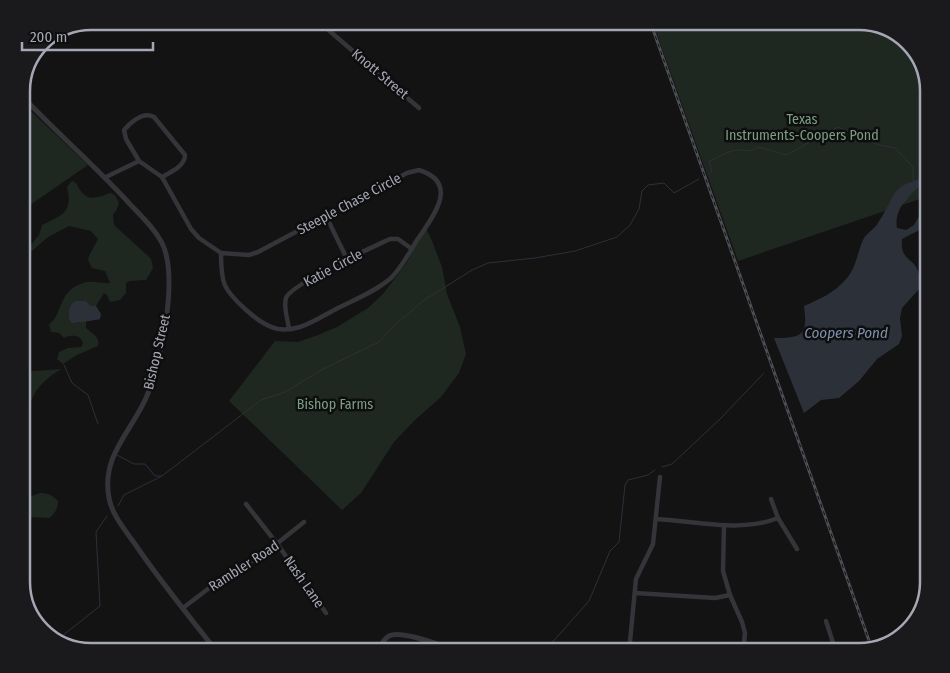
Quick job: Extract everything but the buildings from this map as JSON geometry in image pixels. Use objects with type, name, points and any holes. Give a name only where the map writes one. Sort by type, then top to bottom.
[{"type":"street","name":"Knott Street","points":[[328,30],[419,108]]},
{"type":"street","name":"Bishop Street","points":[[30,104],[106,177],[153,230],[162,243],[167,256],[169,283],[166,321],[152,381],[146,399],[112,455],[108,474],[109,497],[119,521],[152,570],[211,643]]},
{"type":"street","points":[[162,177],[183,164],[185,156],[154,117],[144,114],[124,130],[126,139],[139,161],[162,177],[191,229],[199,238],[220,253]]},
{"type":"street","points":[[106,177],[139,161]]},
{"type":"street","name":"Steeple Chase Circle","points":[[419,170],[425,172],[436,180],[440,190],[439,205],[400,268],[384,284],[307,324],[289,329],[278,329],[266,325],[256,318],[232,298],[222,280],[220,253],[249,254],[258,252],[407,173],[419,170]]},
{"type":"street","points":[[326,216],[348,259]]},
{"type":"street","name":"Katie Circle","points":[[289,329],[285,306],[286,299],[295,288],[348,259],[394,238],[412,249]]},
{"type":"street","points":[[630,643],[636,579],[653,544],[660,477]]},
{"type":"street","points":[[772,499],[778,518],[797,549]]},
{"type":"street","name":"Nash Lane","points":[[246,504],[278,545],[326,613]]},
{"type":"street","points":[[656,519],[724,525],[755,525],[778,518]]},
{"type":"street","name":"Rambler Road","points":[[183,608],[221,579],[253,562],[278,545],[304,522]]},
{"type":"street","points":[[724,525],[723,571],[730,595],[742,622],[745,634],[744,643]]},
{"type":"street","points":[[635,593],[715,598],[730,595]]},
{"type":"street","points":[[826,621],[833,643]]},
{"type":"street","points":[[382,643],[392,635],[411,637],[430,643]]},
{"type":"green space","name":"Texas Instruments-Coopers Pond","points":[[655,30],[859,30],[871,31],[889,38],[907,54],[914,64],[919,79],[920,199],[738,261]]},
{"type":"green space","points":[[30,110],[88,165],[30,205]]},
{"type":"green space","points":[[72,181],[76,183],[86,196],[94,198],[110,193],[115,195],[119,203],[113,214],[114,225],[151,259],[153,268],[146,280],[126,283],[126,293],[120,300],[110,302],[104,293],[96,306],[90,306],[77,323],[86,320],[86,328],[97,338],[98,346],[77,355],[63,364],[57,359],[59,352],[68,348],[81,347],[82,340],[72,336],[64,338],[59,333],[51,332],[49,324],[57,315],[65,297],[75,287],[86,282],[110,283],[105,271],[92,268],[88,260],[98,239],[91,231],[69,226],[48,237],[32,251],[30,250],[31,245],[39,235],[42,225],[65,212],[69,202],[67,187]]},
{"type":"green space","name":"Bishop Farms","points":[[425,226],[442,267],[447,294],[460,327],[466,354],[459,373],[441,397],[394,442],[361,493],[342,510],[229,401],[275,341],[298,342],[318,335],[337,327],[368,308],[383,294],[407,262]]},
{"type":"green space","points":[[62,369],[41,385],[30,405],[30,371]]},
{"type":"green space","points":[[45,493],[54,497],[58,501],[56,511],[49,518],[30,517],[30,497]]},
{"type":"water","name":"Coopers Pond","points":[[920,179],[920,187],[911,194],[901,207],[898,213],[897,228],[906,230],[914,225],[920,215],[920,230],[902,239],[902,246],[905,255],[918,271],[920,288],[902,308],[900,318],[902,336],[899,344],[877,359],[859,381],[839,398],[821,400],[804,413],[774,338],[797,336],[801,333],[805,323],[804,306],[832,292],[849,275],[864,238],[876,225],[896,192]]},
{"type":"water","points":[[76,301],[86,301],[90,306],[96,306],[101,314],[100,319],[72,323],[69,319],[70,308]]},
{"type":"waterway","points":[[709,174],[712,171],[709,161],[729,152],[751,150],[759,147],[786,155],[838,127],[879,145],[895,148],[913,167],[913,181]]},
{"type":"waterway","points":[[118,506],[124,495],[162,476],[261,400],[285,392],[325,368],[379,342],[395,325],[423,301],[472,270],[488,263],[575,251],[617,237],[630,225],[639,209],[642,191],[648,185],[664,183],[674,193],[699,179]]},
{"type":"waterway","points":[[901,204],[907,199]]},
{"type":"waterway","points":[[64,365],[72,383],[88,395],[98,424]]},
{"type":"waterway","points":[[662,467],[672,464],[720,419],[764,373]]},
{"type":"waterway","points":[[117,455],[134,464],[145,464],[155,476],[161,476]]},
{"type":"waterway","points":[[552,643],[589,601],[610,551],[619,542],[625,485],[628,480],[648,475],[655,470]]},
{"type":"waterway","points":[[62,636],[100,606],[96,532],[107,516]]},
{"type":"railway","points":[[653,30],[870,642]]}]
